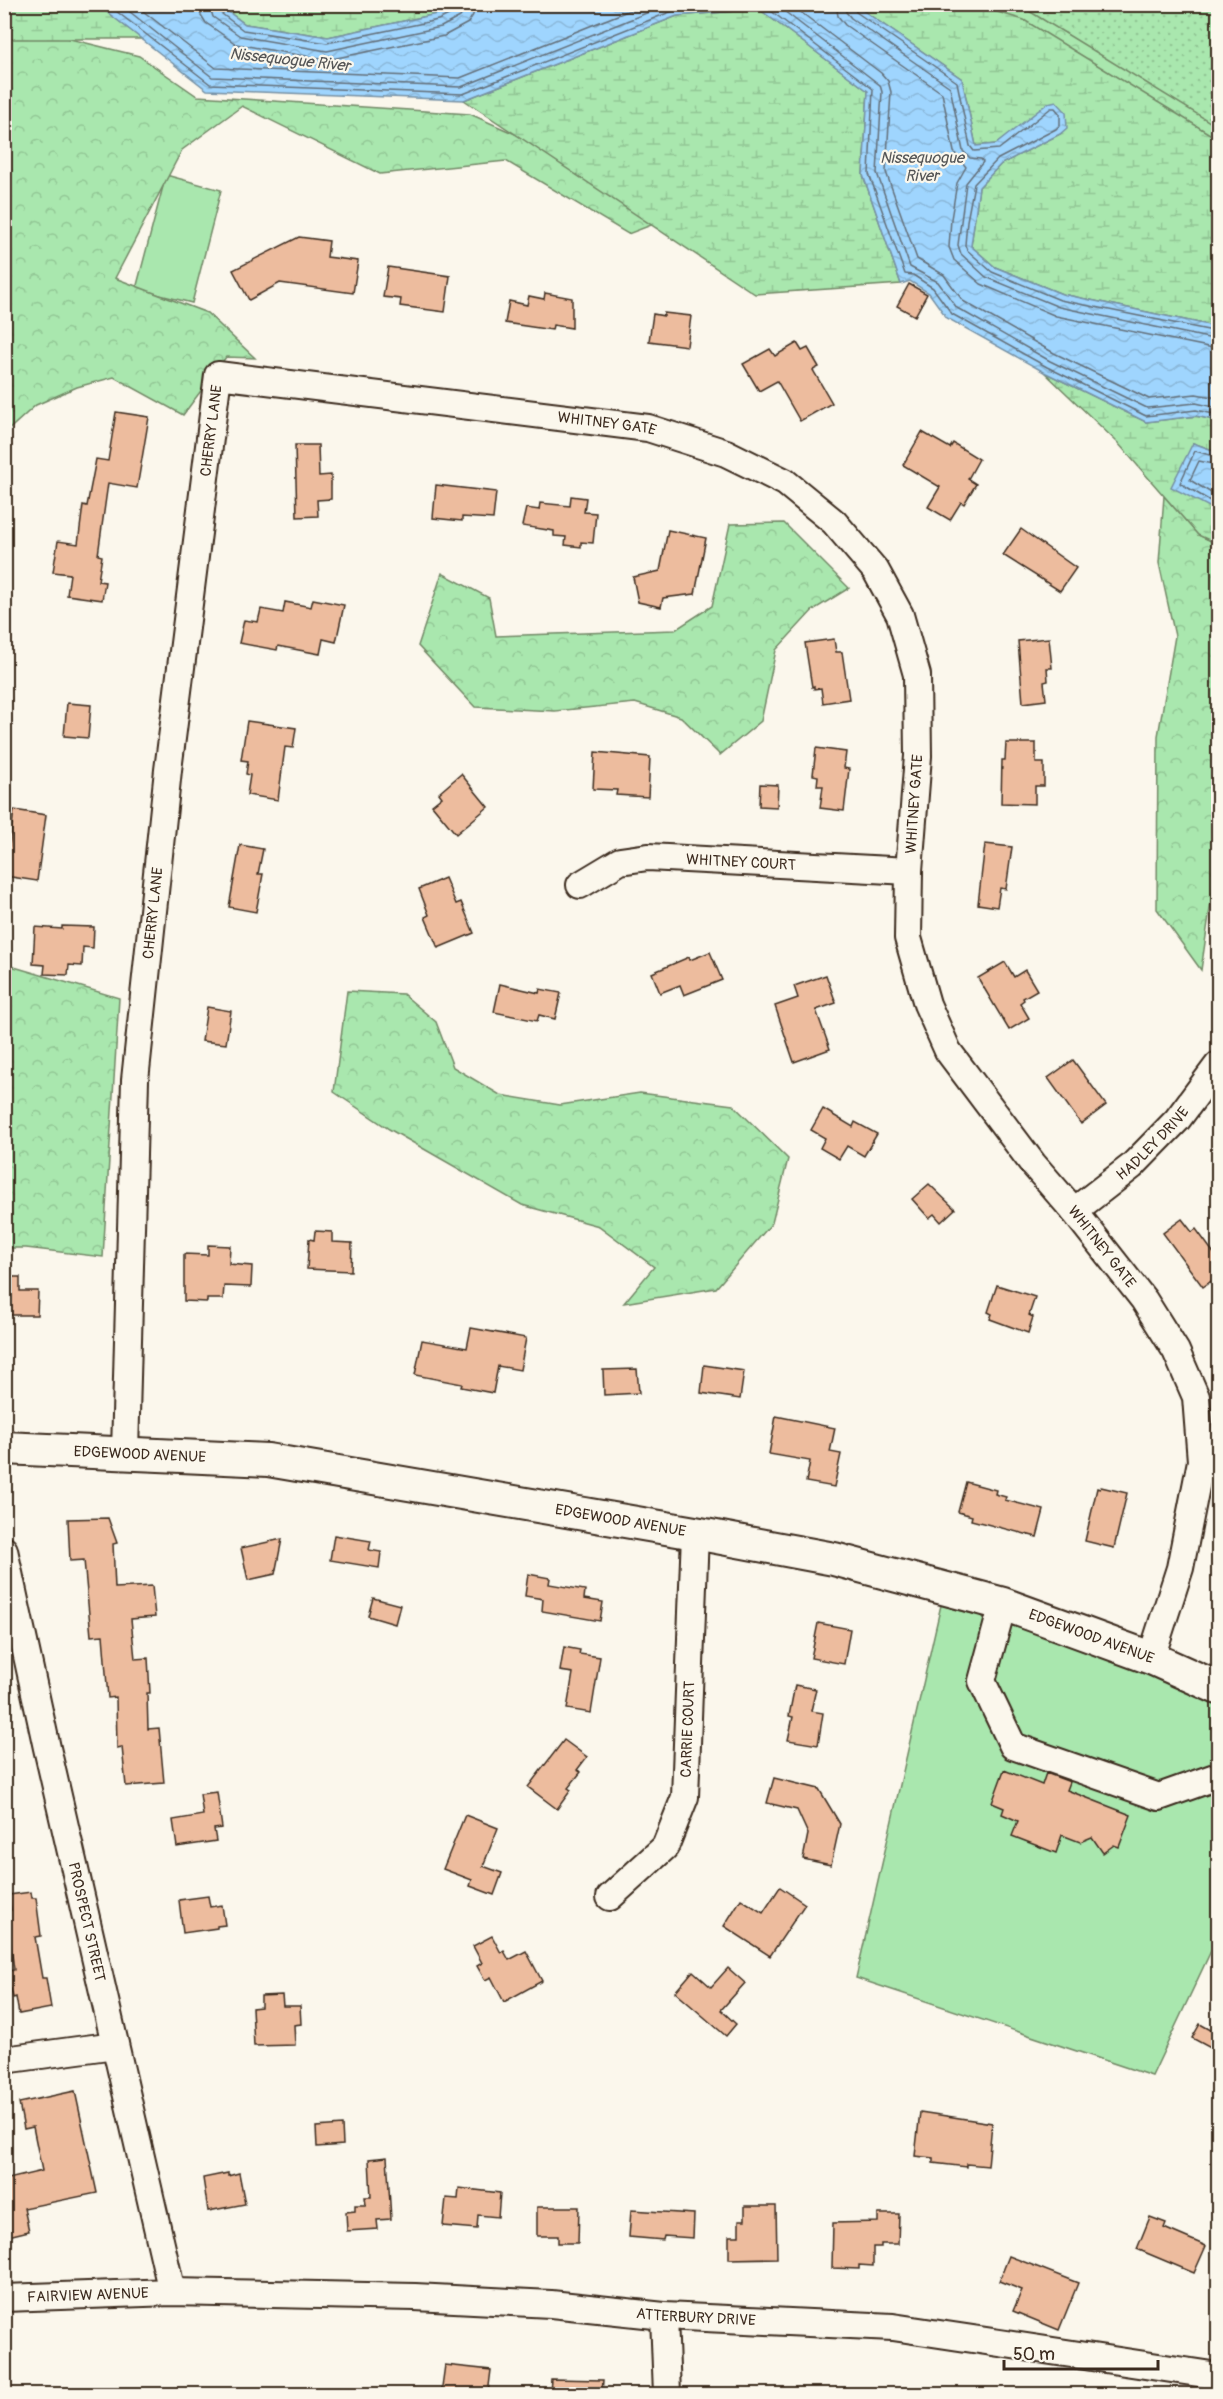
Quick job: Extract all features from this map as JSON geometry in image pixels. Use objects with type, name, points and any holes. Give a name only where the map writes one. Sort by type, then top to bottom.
[{"type":"main road","name":"EDGEWOOD AVENUE","points":[[4,1448],[268,1460],[834,1558],[1003,1604],[1151,1658],[1218,1688]]},
{"type":"street","name":"WHITNEY GATE","points":[[219,375],[648,428],[726,453],[785,482],[834,522],[876,571],[900,615],[917,675],[918,756],[909,871],[908,939],[927,1004],[948,1050],[1033,1164],[1074,1210],[1144,1300],[1176,1351],[1196,1397],[1201,1461],[1180,1568],[1151,1658]]},
{"type":"street","name":"CHERRY LANE","points":[[125,1452],[135,1080],[168,770],[219,375]]},
{"type":"street","name":"WHITNEY COURT","points":[[580,885],[620,861],[640,858],[909,871]]},
{"type":"street","name":"HADLEY DRIVE","points":[[1074,1210],[1132,1166],[1177,1120],[1218,1065]]},
{"type":"street","name":"CARRIE COURT","points":[[610,1897],[665,1847],[686,1797],[695,1533]]},
{"type":"street","name":"PROSPECT STREET","points":[[4,1550],[46,1748],[172,2292]]},
{"type":"street","points":[[1003,1604],[982,1681],[1013,1746],[1159,1797],[1218,1776]]},
{"type":"street","points":[[4,2060],[115,2045]]},
{"type":"street","name":"FAIRVIEW AVENUE","points":[[4,2298],[172,2292]]},
{"type":"street","name":"ATTERBURY DRIVE","points":[[172,2292],[415,2297],[551,2304],[664,2316],[893,2327],[1218,2376]]},
{"type":"street","points":[[664,2316],[667,2394]]},
{"type":"green space","points":[[4,5],[98,5],[142,39],[5,39]]},
{"type":"green space","points":[[219,5],[457,5],[437,14],[328,37],[245,24]]},
{"type":"green space","points":[[855,5],[974,5],[1024,20],[1218,139],[1218,200],[1215,199],[1218,204],[1218,327],[1062,294],[995,267],[971,246],[979,187],[1001,164],[1060,134],[1018,129],[996,144],[976,146],[962,79]]},
{"type":"green space","points":[[974,5],[1218,5],[1218,139]]},
{"type":"green space","points":[[1016,5],[1218,5],[1218,127],[1029,11]]},
{"type":"green space","points":[[759,9],[868,91],[863,175],[901,284],[755,294],[464,100],[677,16]]},
{"type":"green space","points":[[5,23],[139,56],[197,96],[470,114],[688,211],[628,234],[506,161],[380,174],[242,106],[182,150],[115,278],[207,313],[255,358],[226,357],[183,415],[114,377],[77,387],[36,405],[5,433]]},
{"type":"green space","points":[[166,175],[221,190],[192,303],[136,289]]},
{"type":"green space","points":[[1044,372],[1146,422],[1196,416],[1218,421],[1218,452],[1193,443],[1214,510],[1218,503],[1218,544],[1198,535],[1118,443]]},
{"type":"green space","points":[[1164,496],[1198,535],[1218,544],[1218,854],[1201,970],[1157,909],[1158,736],[1175,636],[1159,563]]},
{"type":"green space","points":[[784,523],[849,588],[813,610],[776,650],[761,721],[720,755],[681,717],[635,703],[555,711],[475,707],[418,646],[442,573],[489,598],[496,636],[675,630],[712,606],[730,524]]},
{"type":"green space","points":[[4,964],[119,998],[103,1257],[26,1248],[5,1248]]},
{"type":"green space","points":[[347,991],[403,994],[436,1022],[453,1067],[500,1095],[560,1105],[640,1093],[733,1105],[788,1159],[772,1223],[716,1288],[624,1303],[654,1267],[599,1226],[522,1205],[389,1129],[334,1092]]},
{"type":"green space","points":[[941,1605],[1074,1643],[1218,1703],[1218,1936],[1152,2076],[856,1978]]},
{"type":"water","name":"Nissequogue River","points":[[98,5],[219,5],[245,24],[328,37],[437,14],[457,5],[855,5],[962,79],[976,146],[996,144],[1048,103],[1056,101],[1066,112],[1067,128],[1060,134],[1001,164],[979,187],[971,246],[995,267],[1062,294],[1218,327],[1218,421],[1196,416],[1146,422],[1044,372],[947,318],[929,293],[910,281],[901,284],[863,175],[868,91],[759,9],[677,16],[464,100],[207,90]]},
{"type":"water","points":[[1193,443],[1218,452],[1218,503],[1215,510],[1171,487]]},
{"type":"building","points":[[299,237],[329,241],[327,257],[358,261],[353,293],[280,283],[249,300],[233,270]]},
{"type":"building","points":[[388,267],[450,276],[445,312],[400,306],[401,299],[383,297]]},
{"type":"building","points":[[909,284],[927,294],[915,316],[897,306]]},
{"type":"building","points":[[545,293],[572,298],[572,328],[553,325],[552,330],[505,323],[509,301],[527,305],[529,296],[544,299]]},
{"type":"building","points":[[664,313],[691,316],[687,346],[649,341],[653,314],[664,316]]},
{"type":"building","points":[[797,343],[802,351],[808,348],[819,367],[813,370],[832,403],[800,421],[777,381],[759,391],[743,364],[770,349],[775,356]]},
{"type":"building","points":[[116,412],[149,417],[137,488],[108,483],[98,555],[102,556],[98,581],[105,582],[102,600],[67,595],[70,574],[53,572],[58,541],[78,544],[83,505],[87,506],[96,459],[108,461]]},
{"type":"building","points":[[922,432],[950,448],[953,443],[979,459],[968,479],[976,484],[964,504],[961,502],[950,520],[928,507],[940,487],[903,465]]},
{"type":"building","points":[[295,445],[318,445],[319,476],[331,475],[331,499],[317,500],[318,516],[297,517]]},
{"type":"building","points":[[436,485],[496,492],[493,519],[462,517],[462,521],[433,518]]},
{"type":"building","points":[[571,496],[586,498],[584,512],[596,513],[593,543],[581,542],[581,547],[565,545],[566,537],[554,536],[554,531],[522,526],[526,508],[539,510],[540,503],[570,506]]},
{"type":"building","points":[[1021,529],[1076,568],[1060,591],[1003,555]]},
{"type":"building","points":[[668,530],[706,538],[695,594],[663,598],[661,607],[638,602],[633,577],[660,571]]},
{"type":"building","points":[[313,599],[344,605],[336,642],[323,639],[320,654],[278,646],[277,650],[239,643],[244,620],[258,622],[261,609],[283,613],[285,602],[311,607]]},
{"type":"building","points":[[1049,638],[1052,668],[1047,668],[1048,681],[1044,682],[1046,700],[1023,703],[1018,641]]},
{"type":"building","points":[[834,639],[836,652],[842,652],[849,699],[823,703],[821,688],[812,687],[805,643]]},
{"type":"building","points":[[67,703],[91,705],[88,738],[64,736]]},
{"type":"building","points":[[247,721],[296,728],[293,748],[285,747],[278,800],[247,795],[250,775],[246,774],[248,761],[241,760]]},
{"type":"building","points":[[1006,743],[1036,743],[1036,763],[1044,763],[1044,786],[1035,786],[1035,804],[1001,803],[1002,760],[1005,760]]},
{"type":"building","points":[[816,748],[846,752],[844,768],[849,769],[844,811],[820,808],[823,786],[817,786],[818,776],[813,775]]},
{"type":"building","points":[[595,752],[650,757],[648,797],[616,795],[617,790],[593,789]]},
{"type":"building","points":[[461,774],[488,807],[456,834],[432,805],[442,797],[439,793]]},
{"type":"building","points":[[760,784],[778,785],[777,807],[759,806]]},
{"type":"building","points":[[14,810],[46,815],[37,881],[5,876]]},
{"type":"building","points":[[985,844],[1012,847],[1006,889],[1000,888],[997,907],[978,904]]},
{"type":"building","points":[[240,845],[263,849],[258,874],[263,874],[256,912],[229,907]]},
{"type":"building","points":[[445,878],[456,904],[461,902],[474,933],[438,948],[425,917],[429,915],[419,889]]},
{"type":"building","points":[[62,926],[94,927],[93,948],[83,947],[82,966],[69,965],[68,975],[44,974],[45,965],[33,964],[35,927],[62,929]]},
{"type":"building","points":[[710,952],[722,980],[684,995],[680,985],[660,993],[652,973],[689,957],[690,960]]},
{"type":"building","points":[[1005,962],[1014,977],[1025,970],[1037,990],[1023,998],[1024,1000],[1020,1003],[1029,1018],[1009,1030],[978,978]]},
{"type":"building","points":[[826,975],[836,1003],[816,1010],[830,1049],[794,1062],[775,1006],[798,998],[794,986]]},
{"type":"building","points":[[500,984],[539,993],[540,989],[561,993],[555,1019],[539,1015],[537,1021],[494,1012]]},
{"type":"building","points":[[207,1007],[231,1011],[226,1044],[202,1041]]},
{"type":"building","points":[[1073,1060],[1106,1105],[1081,1124],[1048,1078]]},
{"type":"building","points":[[823,1109],[853,1127],[855,1122],[877,1134],[864,1156],[847,1146],[839,1159],[820,1148],[825,1138],[811,1130]]},
{"type":"building","points":[[929,1184],[955,1209],[941,1222],[934,1214],[929,1218],[912,1199]]},
{"type":"building","points":[[1182,1219],[1192,1232],[1196,1229],[1218,1259],[1218,1276],[1203,1287],[1163,1233]]},
{"type":"building","points":[[315,1231],[332,1232],[332,1242],[352,1243],[351,1271],[307,1269],[309,1239],[314,1240]]},
{"type":"building","points":[[208,1245],[230,1246],[229,1264],[252,1266],[251,1287],[224,1286],[223,1299],[207,1299],[207,1302],[184,1301],[184,1254],[208,1255]]},
{"type":"building","points":[[4,1277],[20,1277],[20,1291],[38,1291],[37,1315],[4,1315]]},
{"type":"building","points":[[997,1285],[1035,1297],[1029,1315],[1033,1317],[1028,1333],[990,1319],[992,1314],[988,1312]]},
{"type":"building","points":[[471,1328],[526,1338],[520,1370],[498,1366],[493,1393],[415,1375],[422,1340],[467,1348]]},
{"type":"building","points":[[704,1365],[744,1371],[740,1399],[701,1393]]},
{"type":"building","points":[[637,1369],[639,1393],[604,1395],[603,1370]]},
{"type":"building","points":[[776,1416],[835,1428],[830,1452],[841,1454],[834,1487],[806,1482],[810,1461],[769,1454]]},
{"type":"building","points":[[966,1482],[996,1490],[995,1494],[1006,1497],[1005,1500],[1044,1510],[1037,1537],[971,1520],[972,1516],[958,1512]]},
{"type":"building","points":[[1097,1488],[1127,1493],[1114,1548],[1085,1541]]},
{"type":"building","points":[[108,1518],[117,1543],[113,1544],[115,1588],[152,1586],[155,1617],[131,1619],[135,1659],[148,1658],[150,1693],[147,1693],[148,1729],[159,1728],[164,1783],[126,1786],[122,1747],[117,1748],[116,1697],[108,1698],[103,1635],[91,1636],[84,1560],[70,1561],[68,1519]]},
{"type":"building","points":[[334,1535],[371,1541],[369,1550],[381,1552],[379,1568],[330,1560]]},
{"type":"building","points":[[282,1539],[275,1574],[248,1580],[241,1548]]},
{"type":"building","points":[[528,1574],[550,1578],[549,1584],[585,1590],[584,1599],[603,1602],[600,1621],[542,1611],[543,1599],[525,1596]]},
{"type":"building","points":[[373,1598],[400,1605],[395,1624],[368,1616]]},
{"type":"building","points":[[818,1623],[850,1629],[844,1664],[811,1658]]},
{"type":"building","points":[[564,1647],[580,1650],[579,1654],[600,1657],[591,1713],[567,1709],[573,1673],[560,1671]]},
{"type":"building","points":[[795,1685],[816,1689],[811,1711],[823,1713],[818,1745],[788,1740],[793,1717],[789,1716]]},
{"type":"building","points":[[564,1740],[587,1757],[577,1770],[581,1772],[568,1788],[571,1790],[557,1809],[528,1787]]},
{"type":"building","points":[[1004,1770],[1042,1785],[1046,1773],[1070,1782],[1067,1790],[1131,1815],[1119,1847],[1114,1845],[1103,1853],[1092,1837],[1080,1842],[1062,1835],[1056,1853],[1012,1836],[1018,1821],[1002,1814],[1004,1808],[992,1803]]},
{"type":"building","points":[[774,1778],[819,1789],[840,1824],[831,1865],[803,1859],[808,1834],[797,1810],[767,1803]]},
{"type":"building","points":[[217,1792],[222,1828],[214,1829],[216,1841],[177,1847],[173,1820],[203,1815],[200,1794]]},
{"type":"building","points":[[465,1815],[498,1828],[483,1866],[502,1873],[494,1895],[470,1886],[472,1880],[443,1869]]},
{"type":"building","points":[[780,1887],[805,1904],[770,1956],[724,1926],[741,1899],[763,1913]]},
{"type":"building","points":[[31,1892],[32,1898],[36,1898],[41,1936],[35,1937],[42,1978],[46,1978],[51,2008],[19,2014],[16,1997],[13,1998],[11,1989],[7,1990],[4,1977],[4,1972],[14,1970],[6,1911],[11,1910],[9,1895]]},
{"type":"building","points":[[208,1896],[210,1907],[222,1905],[225,1925],[183,1933],[179,1900]]},
{"type":"building","points":[[492,1936],[501,1953],[504,1951],[509,1960],[526,1951],[542,1981],[504,2002],[491,1977],[485,1980],[477,1966],[482,1963],[473,1946]]},
{"type":"building","points":[[728,1968],[745,1983],[721,2010],[736,2024],[726,2036],[675,1992],[693,1971],[711,1987]]},
{"type":"building","points":[[282,1995],[283,2006],[300,2006],[301,2024],[294,2025],[295,2045],[254,2046],[252,2008],[261,2007],[261,1996]]},
{"type":"building","points":[[1200,2024],[1218,2034],[1218,2052],[1192,2038]]},
{"type":"building","points":[[75,2091],[97,2193],[24,2208],[29,2231],[4,2237],[4,2180],[42,2171],[33,2127],[24,2129],[19,2103]]},
{"type":"building","points":[[920,2112],[992,2123],[988,2166],[967,2164],[967,2167],[933,2163],[933,2158],[915,2156]]},
{"type":"building","points":[[342,2125],[343,2145],[317,2147],[316,2127]]},
{"type":"building","points":[[387,2157],[391,2219],[377,2220],[378,2229],[347,2231],[346,2212],[355,2211],[355,2205],[366,2205],[365,2197],[371,2197],[369,2159]]},
{"type":"building","points":[[228,2173],[228,2176],[239,2173],[245,2204],[208,2211],[203,2178]]},
{"type":"building","points":[[459,2188],[500,2193],[498,2217],[478,2215],[477,2229],[443,2226],[446,2198],[458,2199]]},
{"type":"building","points":[[745,2206],[776,2206],[777,2258],[729,2259],[729,2236],[739,2236],[739,2220],[745,2220]]},
{"type":"building","points":[[537,2207],[579,2207],[578,2243],[558,2243],[558,2236],[537,2236]]},
{"type":"building","points":[[631,2210],[694,2214],[693,2238],[664,2236],[663,2240],[629,2237]]},
{"type":"building","points":[[878,2214],[899,2214],[898,2244],[881,2244],[881,2247],[873,2247],[873,2266],[859,2265],[859,2269],[832,2268],[833,2223],[878,2222]]},
{"type":"building","points":[[1150,2217],[1166,2223],[1164,2228],[1206,2246],[1194,2273],[1137,2249]]},
{"type":"building","points":[[1009,2256],[1078,2283],[1059,2330],[1013,2311],[1022,2290],[999,2281]]},
{"type":"building","points":[[445,2365],[491,2370],[488,2394],[441,2394]]},
{"type":"building","points":[[551,2379],[603,2380],[602,2394],[550,2394]]}]
